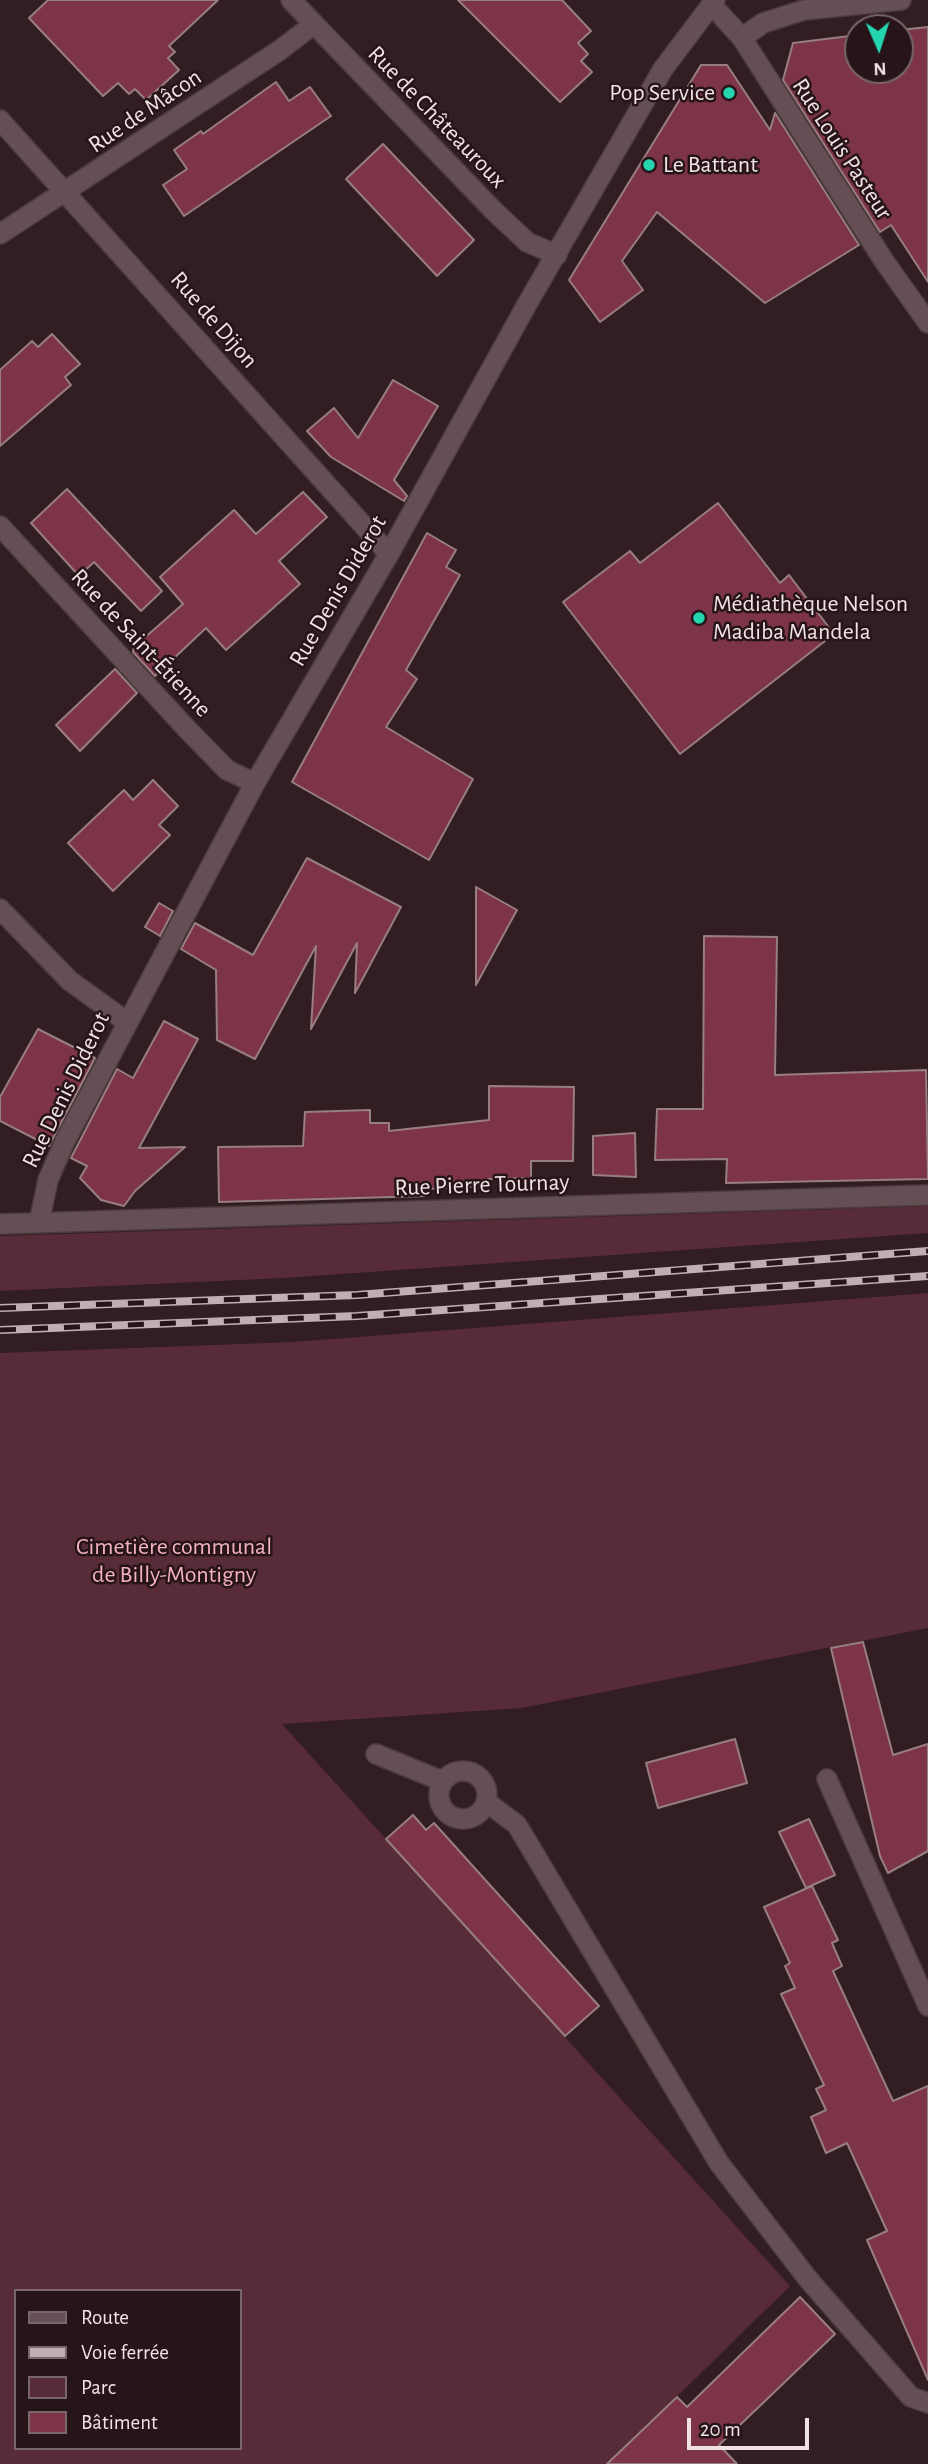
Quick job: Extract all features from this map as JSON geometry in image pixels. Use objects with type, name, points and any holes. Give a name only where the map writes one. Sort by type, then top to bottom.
[{"type":"street","name":"Rue de Châteauroux","points":[[291,0],[494,211],[527,242],[557,255]]},
{"type":"street","points":[[742,38],[763,23],[804,10],[901,0]]},
{"type":"street","name":"Rue Louis Pasteur","points":[[713,2],[742,38],[884,261],[928,323]]},
{"type":"street","name":"Rue Denis Diderot","points":[[38,1223],[48,1181],[65,1140],[255,783],[389,554],[663,69],[713,2]]},
{"type":"street","name":"Rue de Mâcon","points":[[0,234],[314,24]]},
{"type":"street","name":"Rue de Dijon","points":[[0,120],[389,554]]},
{"type":"street","name":"Rue de Saint-Étienne","points":[[0,526],[187,729],[228,770],[255,783]]},
{"type":"street","points":[[0,909],[70,981],[127,1022]]},
{"type":"street","name":"Rue Pierre Tournay","points":[[0,1224],[928,1195]]},
{"type":"street","points":[[376,1754],[442,1781]]},
{"type":"street","points":[[488,1802],[472,1818],[460,1820],[448,1815],[440,1805],[438,1793],[442,1781],[452,1773],[465,1771],[477,1775],[485,1785],[488,1802],[517,1825],[719,2163],[808,2279],[911,2397],[928,2403]]},
{"type":"street","points":[[827,1779],[928,2006]]},
{"type":"green space","points":[[928,1206],[928,1233],[284,1278],[0,1291],[0,1236]]},
{"type":"green space","name":"Cimetière communal de Billy-Montigny","points":[[928,1293],[928,1628],[522,1708],[282,1724],[790,2286],[652,2421],[691,2464],[0,2464],[0,1353],[293,1342]]},
{"type":"building","points":[[48,0],[218,0],[169,46],[175,52],[168,58],[179,70],[146,100],[135,89],[129,94],[118,83],[103,96],[29,18]]},
{"type":"building","points":[[458,0],[562,0],[591,31],[578,43],[588,54],[581,61],[592,72],[560,102]]},
{"type":"building","points":[[928,27],[928,282],[891,225],[880,232],[783,80],[793,43],[844,37],[844,84],[914,84],[914,28]]},
{"type":"building","points":[[701,65],[727,65],[770,130],[775,113],[859,245],[765,303],[657,212],[622,261],[643,290],[600,322],[569,280]]},
{"type":"building","points":[[276,82],[289,101],[310,87],[331,116],[184,216],[163,185],[187,169],[174,150],[201,131],[203,134]]},
{"type":"building","points":[[383,144],[474,240],[437,276],[346,179]]},
{"type":"building","points":[[52,334],[80,364],[65,377],[71,385],[0,446],[0,370],[32,341],[38,347]]},
{"type":"building","points":[[393,380],[438,406],[394,480],[407,496],[404,501],[331,457],[307,431],[334,408],[358,438]]},
{"type":"building","points":[[67,489],[162,591],[141,611],[94,562],[79,576],[31,523]]},
{"type":"building","points":[[303,492],[327,517],[279,561],[300,584],[226,650],[206,628],[155,676],[133,652],[134,647],[183,604],[160,577],[234,510],[256,534]]},
{"type":"building","name":"Médiathèque Nelson Madiba Mandela","points":[[718,503],[780,583],[789,575],[834,634],[680,754],[563,602],[630,551],[640,563]]},
{"type":"building","points":[[427,533],[456,550],[446,567],[460,575],[406,670],[417,679],[386,727],[473,779],[429,860],[292,782]]},
{"type":"building","points":[[115,669],[137,693],[80,751],[56,725]]},
{"type":"building","points":[[153,780],[178,806],[159,825],[170,835],[113,891],[68,843],[124,790],[133,800]]},
{"type":"building","points":[[307,858],[401,907],[355,993],[357,943],[311,1029],[316,946],[255,1059],[217,1040],[216,970],[181,949],[195,923],[253,955]]},
{"type":"building","points":[[476,887],[517,910],[476,985]]},
{"type":"building","points":[[159,903],[173,911],[160,936],[145,927]]},
{"type":"building","points":[[704,936],[777,937],[775,1075],[926,1070],[928,1179],[726,1183],[727,1159],[655,1160],[657,1109],[703,1109]]},
{"type":"building","points":[[164,1021],[198,1039],[139,1148],[185,1147],[135,1191],[124,1206],[101,1200],[80,1178],[87,1166],[71,1158],[117,1069],[133,1078]]},
{"type":"building","points":[[38,1029],[95,1058],[49,1146],[0,1121],[0,1097]]},
{"type":"building","points":[[489,1086],[574,1087],[573,1161],[531,1161],[531,1178],[488,1179],[488,1186],[426,1189],[426,1196],[219,1202],[218,1147],[303,1146],[305,1112],[370,1110],[370,1123],[389,1123],[389,1131],[489,1120]]},
{"type":"building","points":[[635,1133],[636,1177],[593,1175],[593,1136]]},
{"type":"building","points":[[863,1642],[893,1755],[928,1744],[928,1851],[888,1873],[880,1856],[831,1648]]},
{"type":"building","points":[[735,1739],[747,1783],[658,1808],[646,1763]]},
{"type":"building","points":[[413,1815],[426,1830],[434,1823],[599,2006],[565,2036],[386,1839]]},
{"type":"building","points":[[809,1819],[835,1875],[806,1888],[779,1832]]},
{"type":"building","points":[[812,1886],[838,1940],[832,1943],[842,1966],[833,1971],[893,2101],[928,2086],[928,2380],[867,2240],[887,2231],[847,2143],[826,2153],[811,2117],[826,2110],[816,2089],[824,2085],[781,1994],[795,1988],[785,1966],[790,1963],[764,1907]]},
{"type":"building","points":[[800,2297],[835,2334],[719,2445],[737,2464],[607,2464],[677,2397],[687,2407]]},
{"type":"railway","points":[[0,1308],[357,1295],[928,1251]]},
{"type":"railway","points":[[0,1330],[357,1316],[928,1276]]},
{"type":"place","name":"Pop Service","points":[[729,93]]},
{"type":"place","name":"Le Battant","points":[[649,165]]},
{"type":"place","name":"Médiathèque Nelson Madiba Mandela","points":[[699,618]]}]
